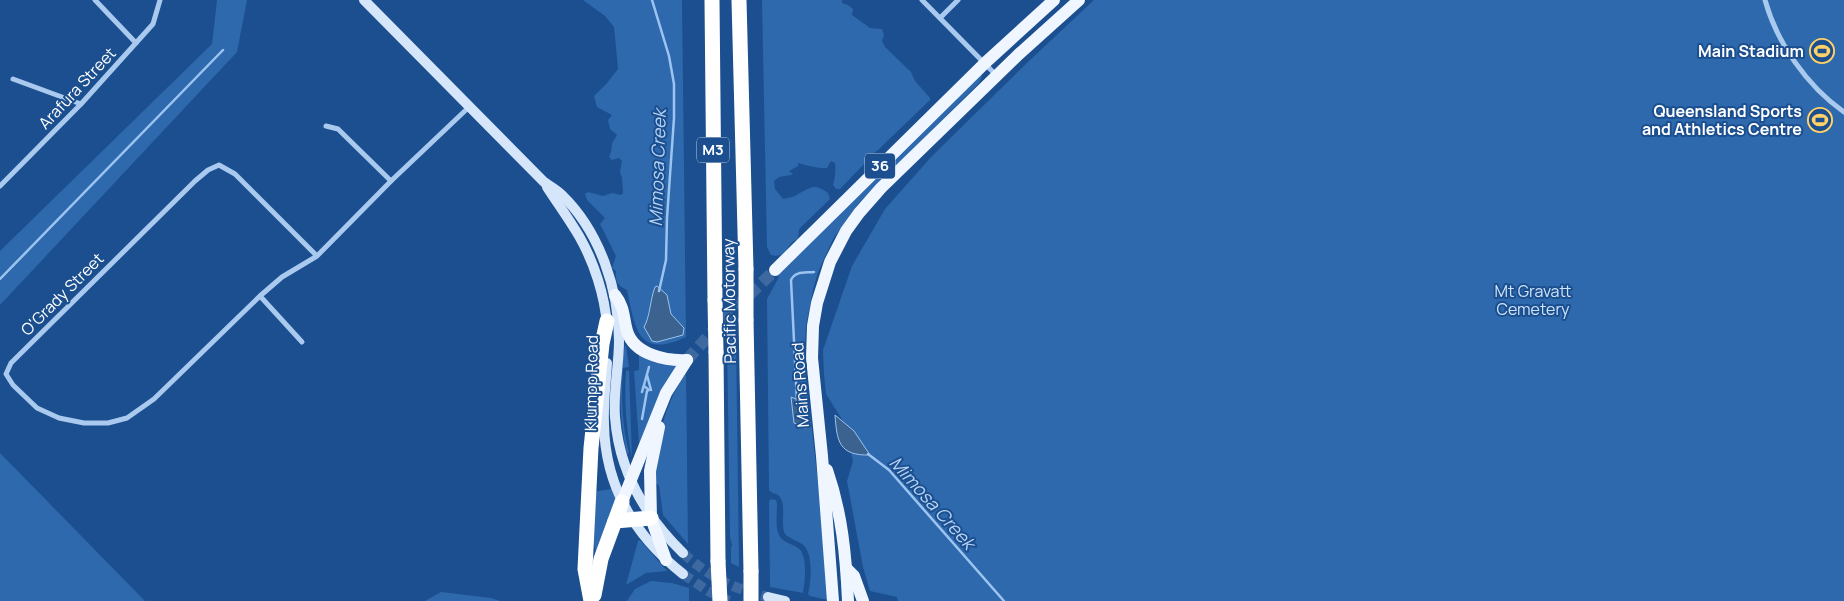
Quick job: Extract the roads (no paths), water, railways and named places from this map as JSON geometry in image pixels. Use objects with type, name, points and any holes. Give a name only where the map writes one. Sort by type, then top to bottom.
[{"type":"highway","name":"Pacific Motorway","points":[[712,0],[720,601]]},
{"type":"highway","name":"Pacific Motorway","points":[[739,0],[746,269],[751,601]]},
{"type":"highway","points":[[592,601],[584,569],[591,448],[602,344],[607,321]]},
{"type":"highway","points":[[592,601],[601,559],[622,502]]},
{"type":"highway","points":[[615,521],[651,518]]},
{"type":"main road","name":"Klumpp Road","points":[[364,0],[544,182],[562,195],[583,222],[602,257],[615,295],[619,338],[615,418],[620,450],[630,479],[651,518],[683,553]]},
{"type":"main road","name":"36","points":[[775,270],[984,63],[1054,0]]},
{"type":"main road","name":"Mains Road","points":[[833,601],[822,456],[813,377],[812,346],[817,303],[830,262],[846,231],[872,198],[1078,0]]},
{"type":"main road","name":"Klumpp Road","points":[[544,182],[580,237],[588,254],[598,283],[607,321],[608,352],[604,424],[605,445],[610,470],[622,502],[632,520],[646,539],[666,560],[683,574]]},
{"type":"main road","points":[[615,295],[622,303],[629,336],[638,347],[653,355],[664,358],[687,360],[666,392],[622,502]]},
{"type":"main road","points":[[658,410],[660,423],[650,471],[651,518],[666,560]]},
{"type":"main road","points":[[822,456],[836,496],[844,544],[848,601]]},
{"type":"main road","points":[[846,568],[854,576],[863,601]]},
{"type":"main road","points":[[768,597],[785,601]]},
{"type":"street","points":[[96,0],[136,43]]},
{"type":"street","name":"Arafura Street","points":[[0,186],[81,104],[154,24],[160,0]]},
{"type":"street","points":[[922,0],[997,76]]},
{"type":"street","points":[[940,18],[958,0]]},
{"type":"street","points":[[1765,0],[1770,16],[1784,45],[1800,68],[1818,89],[1844,112]]},
{"type":"street","points":[[13,79],[81,104]]},
{"type":"street","name":"O'Grady Street","points":[[317,256],[235,174],[219,165],[208,170],[195,181],[11,363],[6,374],[13,385],[37,408],[59,418],[84,423],[108,423],[127,418],[154,399],[282,277],[317,256],[391,181],[470,107]]},
{"type":"street","points":[[326,126],[338,129],[391,181]]},
{"type":"street","points":[[260,296],[302,342]]},
{"type":"waterway","name":"Mimosa Creek","points":[[652,0],[669,56],[674,84],[674,118],[666,260],[659,291]]},
{"type":"waterway","points":[[0,279],[223,50]]},
{"type":"waterway","points":[[797,402],[791,280],[795,275],[814,272]]},
{"type":"waterway","points":[[642,392],[649,367]]},
{"type":"waterway","points":[[647,375],[651,390]]},
{"type":"waterway","points":[[642,419],[647,391],[649,390],[644,386]]},
{"type":"waterway","name":"Mimosa Creek","points":[[868,454],[889,470],[1004,601]]},
{"type":"tunnel","points":[[687,360],[721,322],[775,270]]},
{"type":"tunnel","points":[[683,553],[702,569],[722,581],[768,597]]},
{"type":"tunnel","points":[[683,574],[708,591],[729,601]]},
{"type":"place","name":"Main Stadium","points":[[1822,51]]},
{"type":"place","name":"Queensland Sports and Athletics Centre","points":[[1820,120]]},
{"type":"park label","name":"Mt Gravatt Cemetery","points":[[1533,300]]}]
